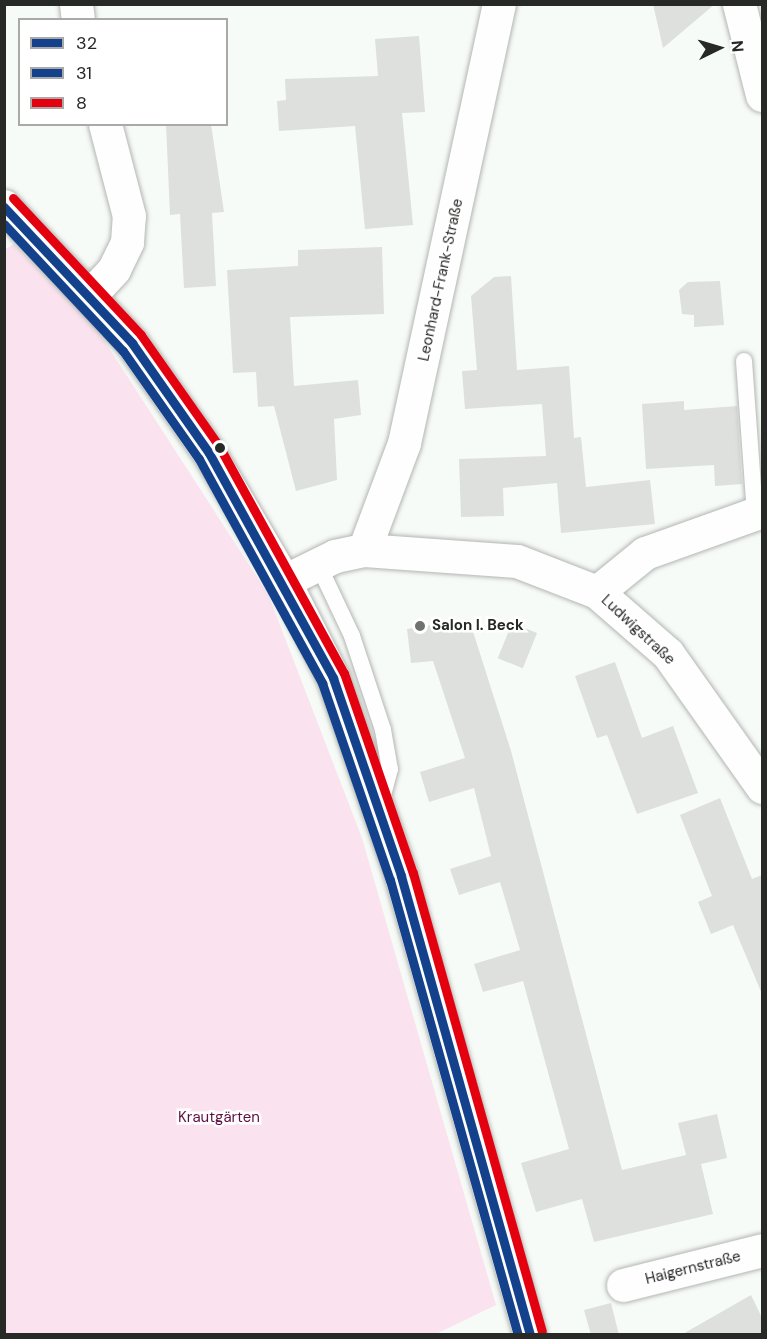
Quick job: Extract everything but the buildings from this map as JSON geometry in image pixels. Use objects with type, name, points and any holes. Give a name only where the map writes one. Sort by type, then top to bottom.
[{"type":"street","name":"Leonhard-Frank-Straße","points":[[363,550],[404,444],[499,4]]},
{"type":"street","points":[[739,4],[762,95]]},
{"type":"street","points":[[90,294],[114,269],[127,242],[129,216],[106,126]]},
{"type":"street","points":[[4,206],[90,294],[209,453],[284,581],[333,678],[379,809],[453,1050],[530,1335]]},
{"type":"street","points":[[597,592],[645,553],[759,512]]},
{"type":"street","name":"Ludwigstraße","points":[[284,581],[318,564],[363,550],[517,561],[597,592],[668,654],[762,787]]},
{"type":"street","name":"Haigernstraße","points":[[623,1285],[762,1250]]},
{"type":"lane","points":[[744,361],[759,512]]},
{"type":"lane","points":[[318,564],[359,654],[383,730],[390,769],[379,809]]},
{"type":"green space","name":"Krautgärten","points":[[14,244],[96,328],[268,594],[362,838],[496,1305],[436,1334],[5,1334],[4,250]]},
{"type":"transit line","name":"8","points":[[13,198],[141,335],[219,446],[344,673],[413,873],[542,1331]]},
{"type":"transit line","name":"32","points":[[4,207],[132,343],[209,453],[333,678],[401,876],[530,1334]]},
{"type":"transit line","name":"31","points":[[4,224],[123,351],[199,459],[322,683],[390,880],[518,1334]]},
{"type":"place","name":"Salon I. Beck","points":[[420,626]]}]
